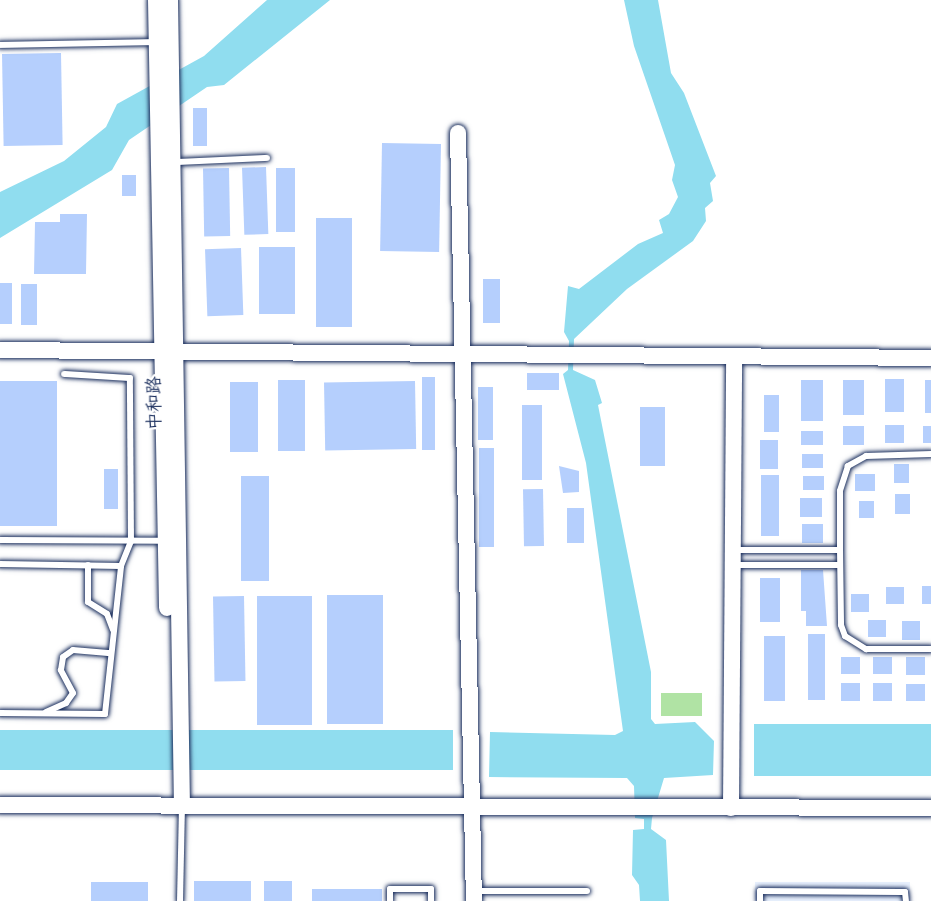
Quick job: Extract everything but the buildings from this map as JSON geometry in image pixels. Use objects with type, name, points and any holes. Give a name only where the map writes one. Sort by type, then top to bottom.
[{"type":"main road","name":"中和路","points":[[156,0],[168,355],[177,806]]},
{"type":"main road","name":"中和路","points":[[171,0],[173,162],[166,541],[177,806]]},
{"type":"main road","points":[[458,134],[474,896]]},
{"type":"main road","points":[[0,350],[168,355],[462,354],[931,358]]},
{"type":"main road","points":[[732,808],[734,357]]},
{"type":"main road","points":[[0,805],[931,808]]},
{"type":"lane","points":[[0,45],[157,42]]},
{"type":"lane","points":[[173,162],[267,158]]},
{"type":"lane","points":[[0,713],[105,714],[121,566],[131,541],[129,378],[64,374]]},
{"type":"lane","points":[[931,454],[866,456],[848,466],[840,491],[841,625],[853,644],[866,649],[931,649]]},
{"type":"lane","points":[[0,540],[166,541]]},
{"type":"lane","points":[[733,558],[840,550]]},
{"type":"lane","points":[[733,558],[840,565]]},
{"type":"lane","points":[[0,564],[121,566]]},
{"type":"lane","points":[[88,565],[88,602],[106,614],[114,630]]},
{"type":"lane","points":[[42,713],[71,699],[72,686],[61,670],[68,652],[111,653]]},
{"type":"lane","points":[[177,806],[180,901]]},
{"type":"lane","points":[[390,901],[390,889],[431,889],[431,901]]},
{"type":"lane","points":[[474,896],[587,891]]},
{"type":"lane","points":[[760,901],[760,891],[906,892],[906,901]]},
{"type":"lane","points":[[833,891],[833,901]]},
{"type":"shaded area","points":[[755,882],[910,882],[910,901],[755,901]]},
{"type":"green space","points":[[661,693],[702,693],[702,716],[661,716]]},
{"type":"water","points":[[267,0],[330,0],[224,85],[207,87],[129,140],[112,170],[0,238],[0,192],[64,161],[106,127],[117,104],[204,56]]},
{"type":"water","points":[[624,0],[658,0],[671,73],[684,93],[716,176],[710,183],[713,201],[705,208],[706,221],[693,241],[627,289],[574,339],[573,370],[595,380],[602,403],[598,405],[651,672],[651,719],[655,724],[695,722],[714,741],[713,775],[664,778],[652,818],[651,829],[666,840],[669,901],[640,901],[639,885],[632,875],[633,830],[644,829],[644,819],[635,818],[634,786],[627,778],[489,777],[490,732],[615,735],[623,731],[586,463],[563,374],[568,370],[569,341],[564,332],[568,286],[579,289],[638,244],[663,233],[659,220],[669,214],[678,197],[672,180],[675,165],[634,46]]},
{"type":"water","points":[[754,724],[931,724],[931,776],[754,776]]},
{"type":"water","points":[[0,730],[453,730],[453,770],[0,770]]}]
